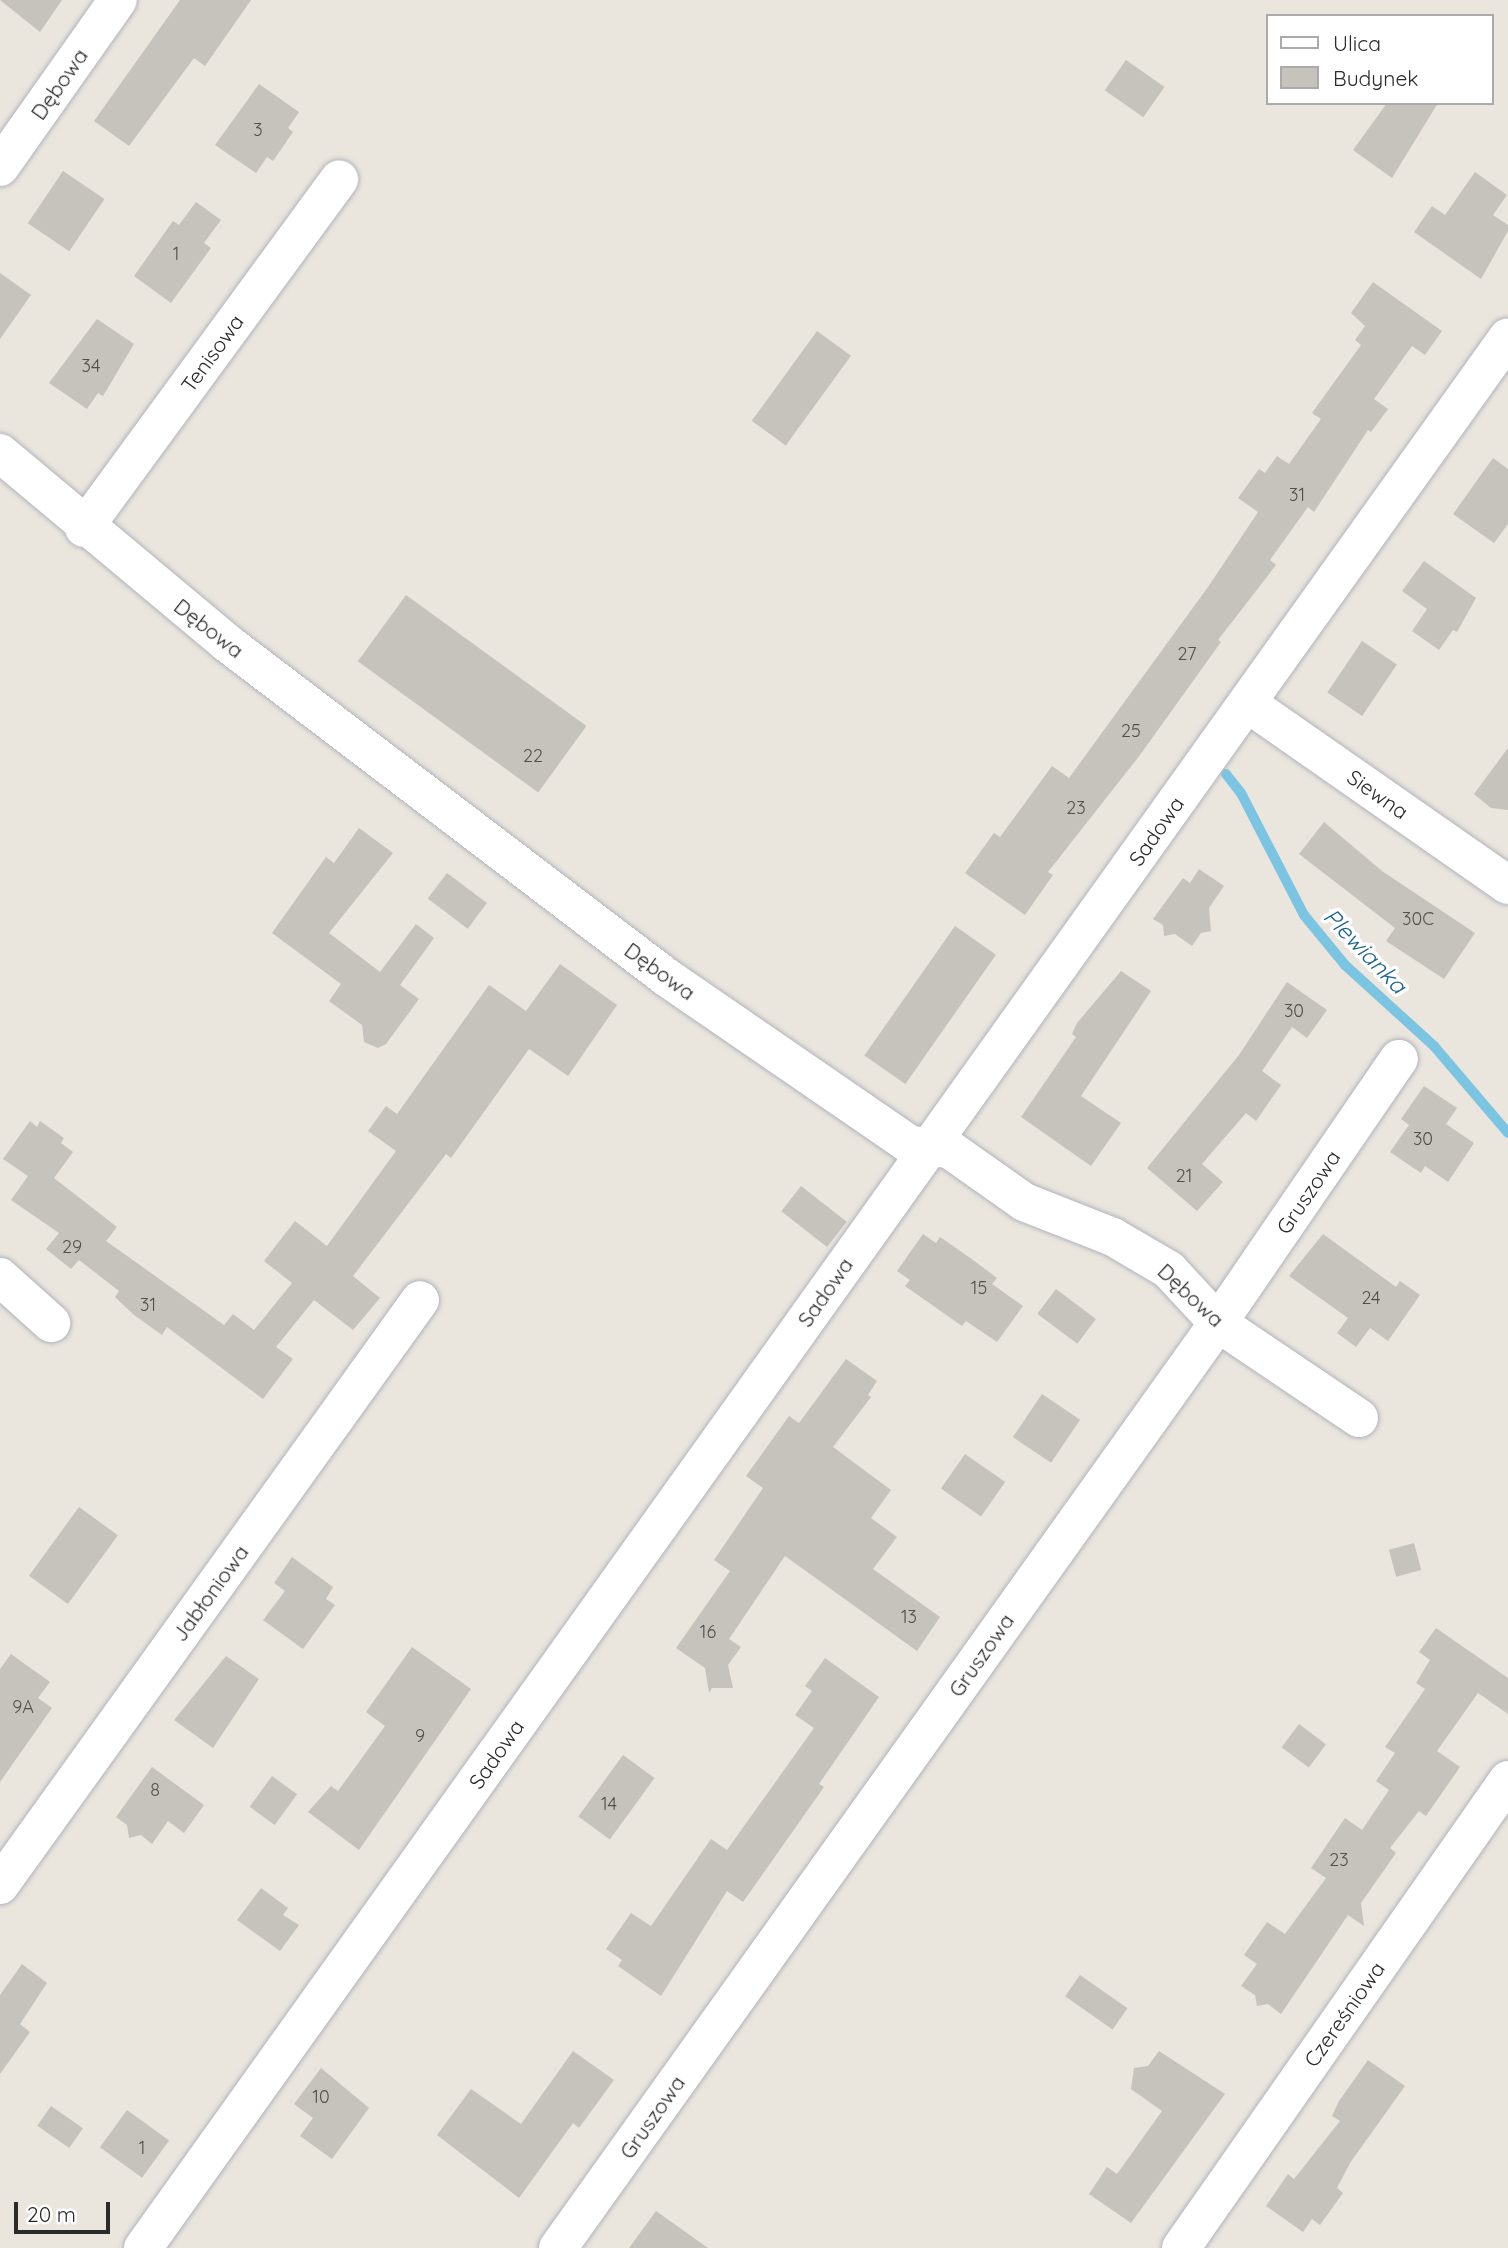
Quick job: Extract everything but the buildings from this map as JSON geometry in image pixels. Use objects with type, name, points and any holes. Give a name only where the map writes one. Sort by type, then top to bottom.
[{"type":"street","name":"Dębowa","points":[[0,167],[118,0]]},
{"type":"street","name":"Tenisowa","points":[[84,528],[339,179]]},
{"type":"street","name":"Sadowa","points":[[144,2248],[1508,337]]},
{"type":"street","name":"Dębowa","points":[[0,453],[84,528],[228,643],[666,977],[910,1145],[949,1149],[1024,1202],[1113,1237],[1169,1270],[1218,1323],[1359,1418]]},
{"type":"street","name":"Siewna","points":[[1247,703],[1508,885]]},
{"type":"street","name":"Gruszowa","points":[[558,2248],[1218,1323],[1399,1059]]},
{"type":"street","points":[[0,1277],[51,1323]]},
{"type":"street","name":"Jabłoniowa","points":[[0,1885],[420,1300]]},
{"type":"street","name":"Czereśniowa","points":[[1181,2248],[1508,1780]]},
{"type":"waterway","name":"Plewianka","points":[[1226,774],[1241,793],[1304,915],[1345,965],[1434,1046],[1508,1133]]}]
